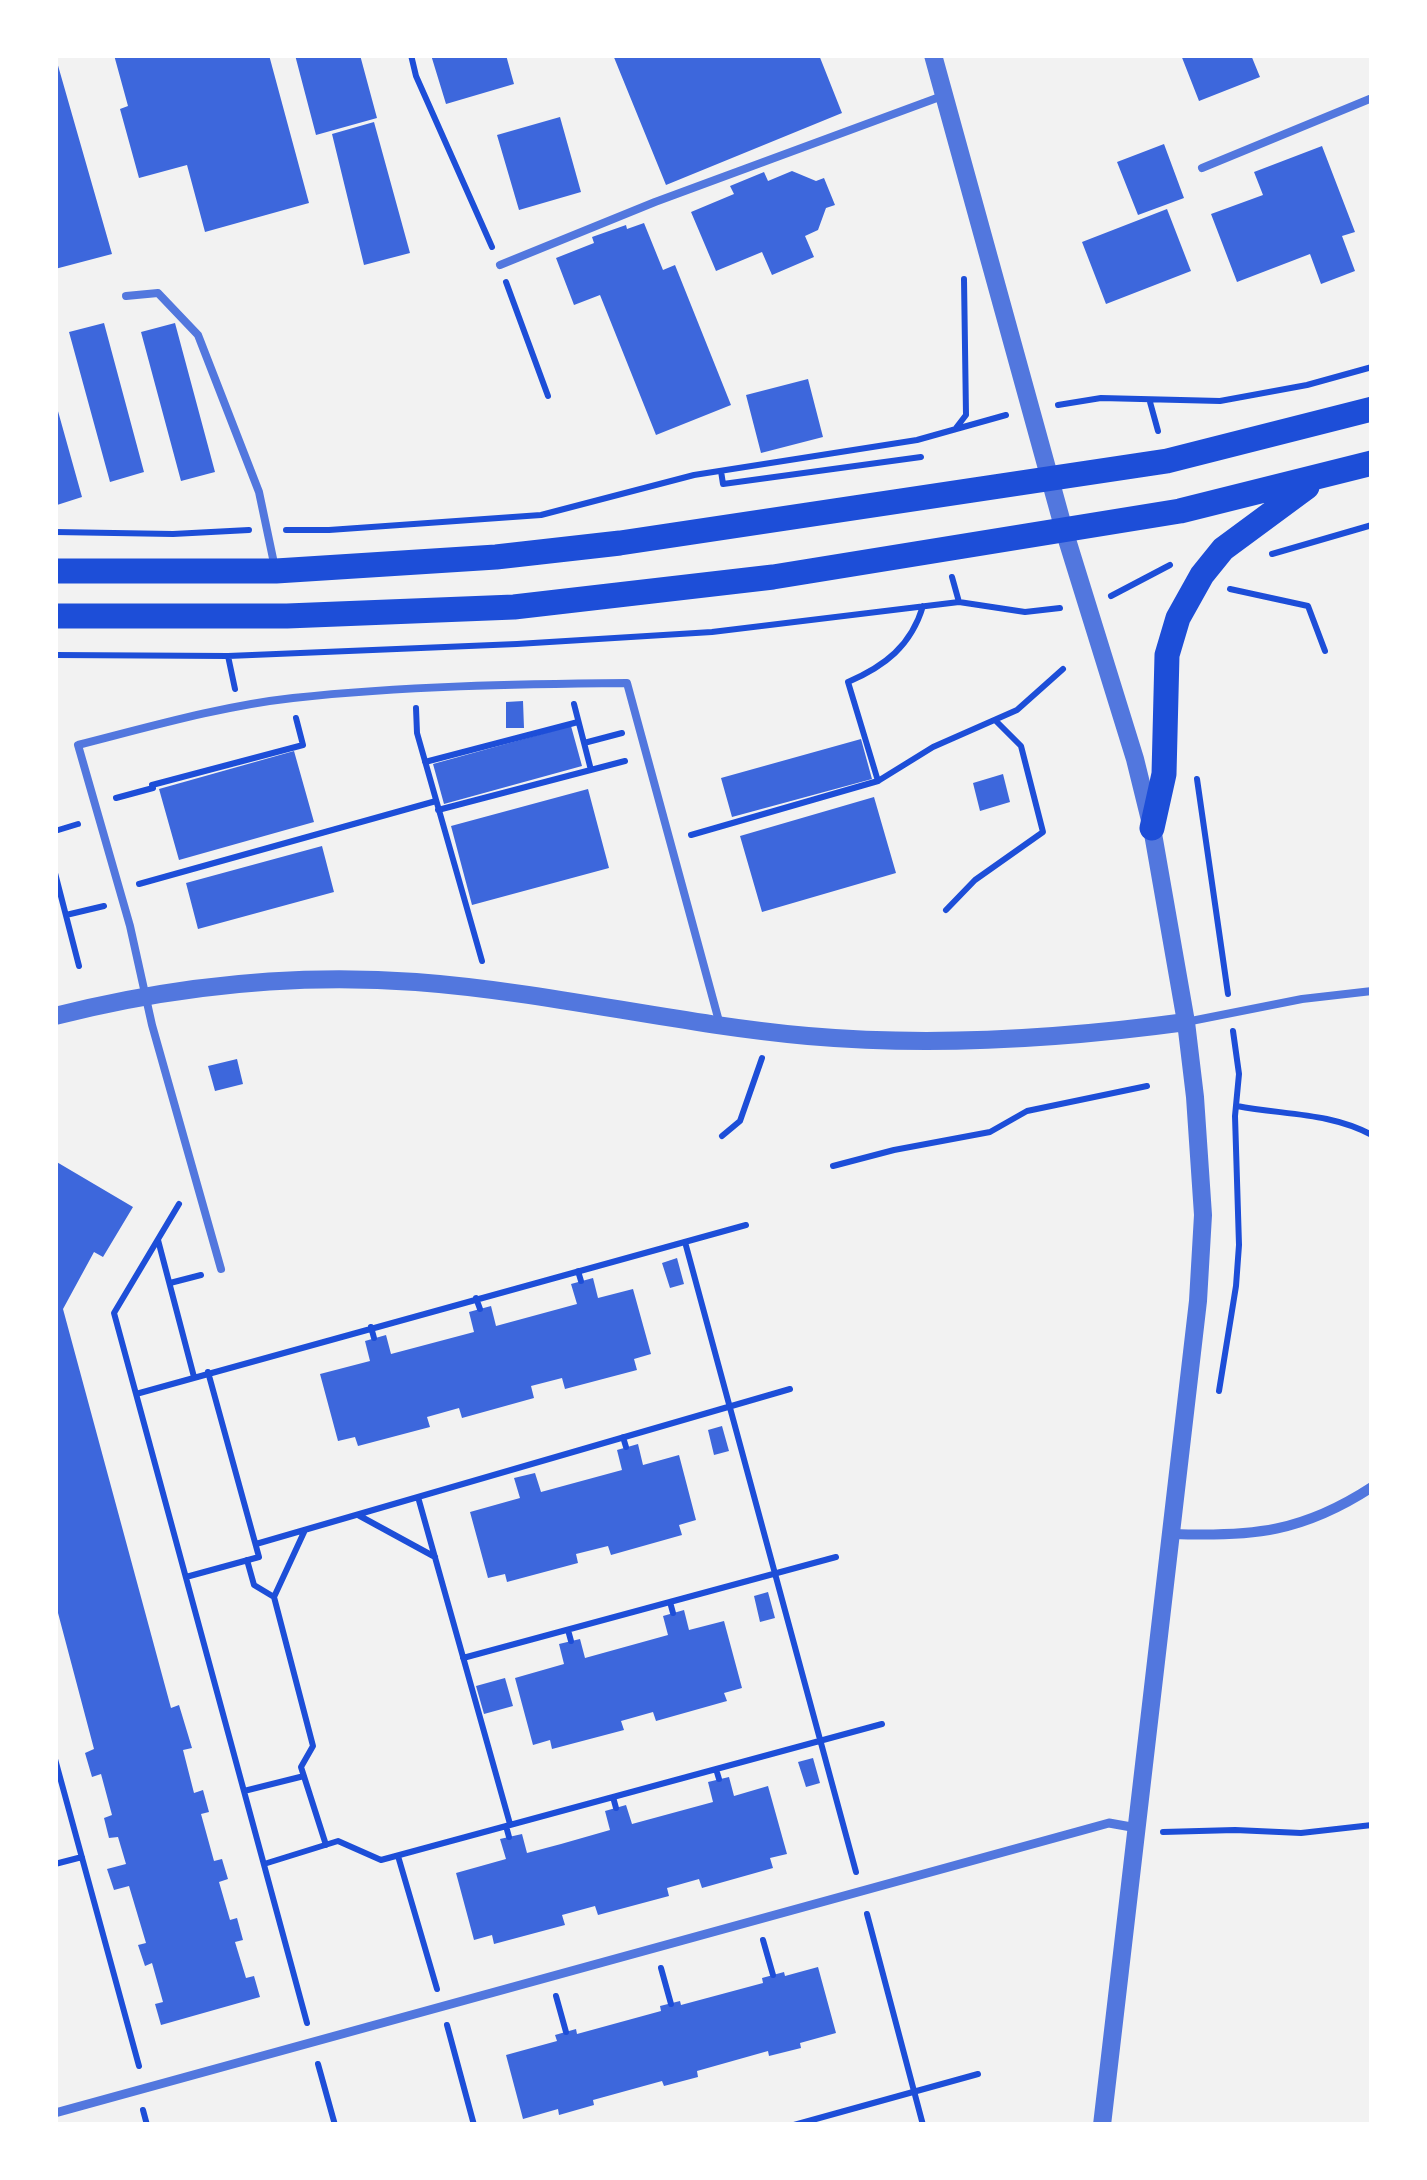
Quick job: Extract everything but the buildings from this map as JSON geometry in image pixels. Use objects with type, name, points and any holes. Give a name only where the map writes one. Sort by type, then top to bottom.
[{"type":"main road","points":[[55,570],[276,571],[496,558],[1166,462],[1372,409]]},
{"type":"main road","points":[[55,616],[288,616],[514,606],[772,578],[1180,511],[1372,463]]},
{"type":"main road","points":[[1152,828],[1164,774],[1167,656],[1178,618],[1222,549],[1322,477]]},
{"type":"street","points":[[933,55],[1064,530],[1152,828],[1186,1022],[1201,1172],[1202,1260],[1102,2125]]},
{"type":"street","points":[[55,1016],[146,995],[265,981],[415,982],[720,1025],[843,1038],[964,1041],[1186,1022]]},
{"type":"street","points":[[1173,1534],[1265,1533],[1306,1520],[1372,1487]]},
{"type":"street","points":[[55,2112],[1109,1823],[1137,1828]]},
{"type":"lane","points":[[500,264],[945,95]]},
{"type":"lane","points":[[1202,168],[1372,98]]},
{"type":"lane","points":[[126,296],[158,294],[198,335],[259,492],[276,571]]},
{"type":"lane","points":[[221,1269],[78,745],[292,698],[415,689],[627,683],[720,1025]]},
{"type":"lane","points":[[1186,1022],[1302,999],[1372,991]]},
{"type":"path","points":[[411,55],[416,76],[500,264],[548,396]]},
{"type":"path","points":[[950,432],[966,414],[964,280],[982,232]]},
{"type":"path","points":[[1075,403],[1101,398],[1220,401],[1372,368]]},
{"type":"path","points":[[285,530],[541,515],[676,480],[950,432],[983,420]]},
{"type":"path","points":[[722,471],[723,484],[921,457]]},
{"type":"path","points":[[1260,560],[1372,525]]},
{"type":"path","points":[[55,532],[173,534],[246,530]]},
{"type":"path","points":[[1118,594],[1176,562]]},
{"type":"path","points":[[1230,580],[1223,588],[1308,606],[1325,651]]},
{"type":"path","points":[[878,781],[848,682],[892,658],[923,606]]},
{"type":"path","points":[[671,840],[878,781],[933,747],[1018,710],[1063,669]]},
{"type":"path","points":[[568,684],[592,770]]},
{"type":"path","points":[[415,689],[417,733],[483,962]]},
{"type":"path","points":[[94,804],[303,745],[292,698]]},
{"type":"path","points":[[946,910],[975,880],[1042,832],[1021,746],[996,720]]},
{"type":"path","points":[[425,762],[578,722]]},
{"type":"path","points":[[584,744],[640,729]]},
{"type":"path","points":[[119,890],[647,755]]},
{"type":"path","points":[[1195,772],[1205,819],[1220,948]]},
{"type":"path","points":[[55,873],[79,966]]},
{"type":"path","points":[[66,916],[122,901]]},
{"type":"path","points":[[722,1136],[740,1121],[762,1058]]},
{"type":"path","points":[[833,1166],[990,1132],[1027,1110],[1147,1086]]},
{"type":"path","points":[[1237,1106],[1265,1112],[1279,1109],[1350,1123],[1372,1135]]},
{"type":"path","points":[[195,1177],[114,1313],[335,2125]]},
{"type":"path","points":[[136,1394],[746,1225]]},
{"type":"path","points":[[158,1238],[194,1376]]},
{"type":"path","points":[[685,1242],[923,2125]]},
{"type":"path","points":[[170,1283],[221,1269]]},
{"type":"path","points":[[578,1270],[580,1282]]},
{"type":"path","points":[[476,1298],[480,1309]]},
{"type":"path","points":[[371,1327],[374,1338]]},
{"type":"path","points":[[186,1578],[259,1557],[208,1372]]},
{"type":"path","points":[[256,1544],[790,1389]]},
{"type":"path","points":[[623,1437],[626,1447]]},
{"type":"path","points":[[521,1467],[524,1476]]},
{"type":"path","points":[[418,1496],[509,1837]]},
{"type":"path","points":[[357,1514],[435,1557]]},
{"type":"path","points":[[305,1529],[274,1597],[313,1746],[301,1767],[326,1845]]},
{"type":"path","points":[[463,1658],[836,1556]]},
{"type":"path","points":[[247,1560],[254,1585],[274,1597]]},
{"type":"path","points":[[670,1602],[673,1613]]},
{"type":"path","points":[[568,1630],[571,1641]]},
{"type":"path","points":[[264,1864],[338,1841],[381,1860],[882,1724]]},
{"type":"path","points":[[55,1759],[145,2088]]},
{"type":"path","points":[[716,1768],[719,1780]]},
{"type":"path","points":[[244,1791],[304,1776]]},
{"type":"path","points":[[613,1797],[616,1808]]},
{"type":"path","points":[[1137,1828],[1178,1834],[1235,1830],[1301,1833],[1372,1824]]},
{"type":"path","points":[[398,1856],[474,2125]]},
{"type":"path","points":[[55,1864],[82,1857]]},
{"type":"path","points":[[758,1920],[773,1975]]},
{"type":"path","points":[[655,1948],[670,2004]]},
{"type":"path","points":[[550,1976],[566,2032]]},
{"type":"path","points":[[794,2125],[978,2074]]}]
